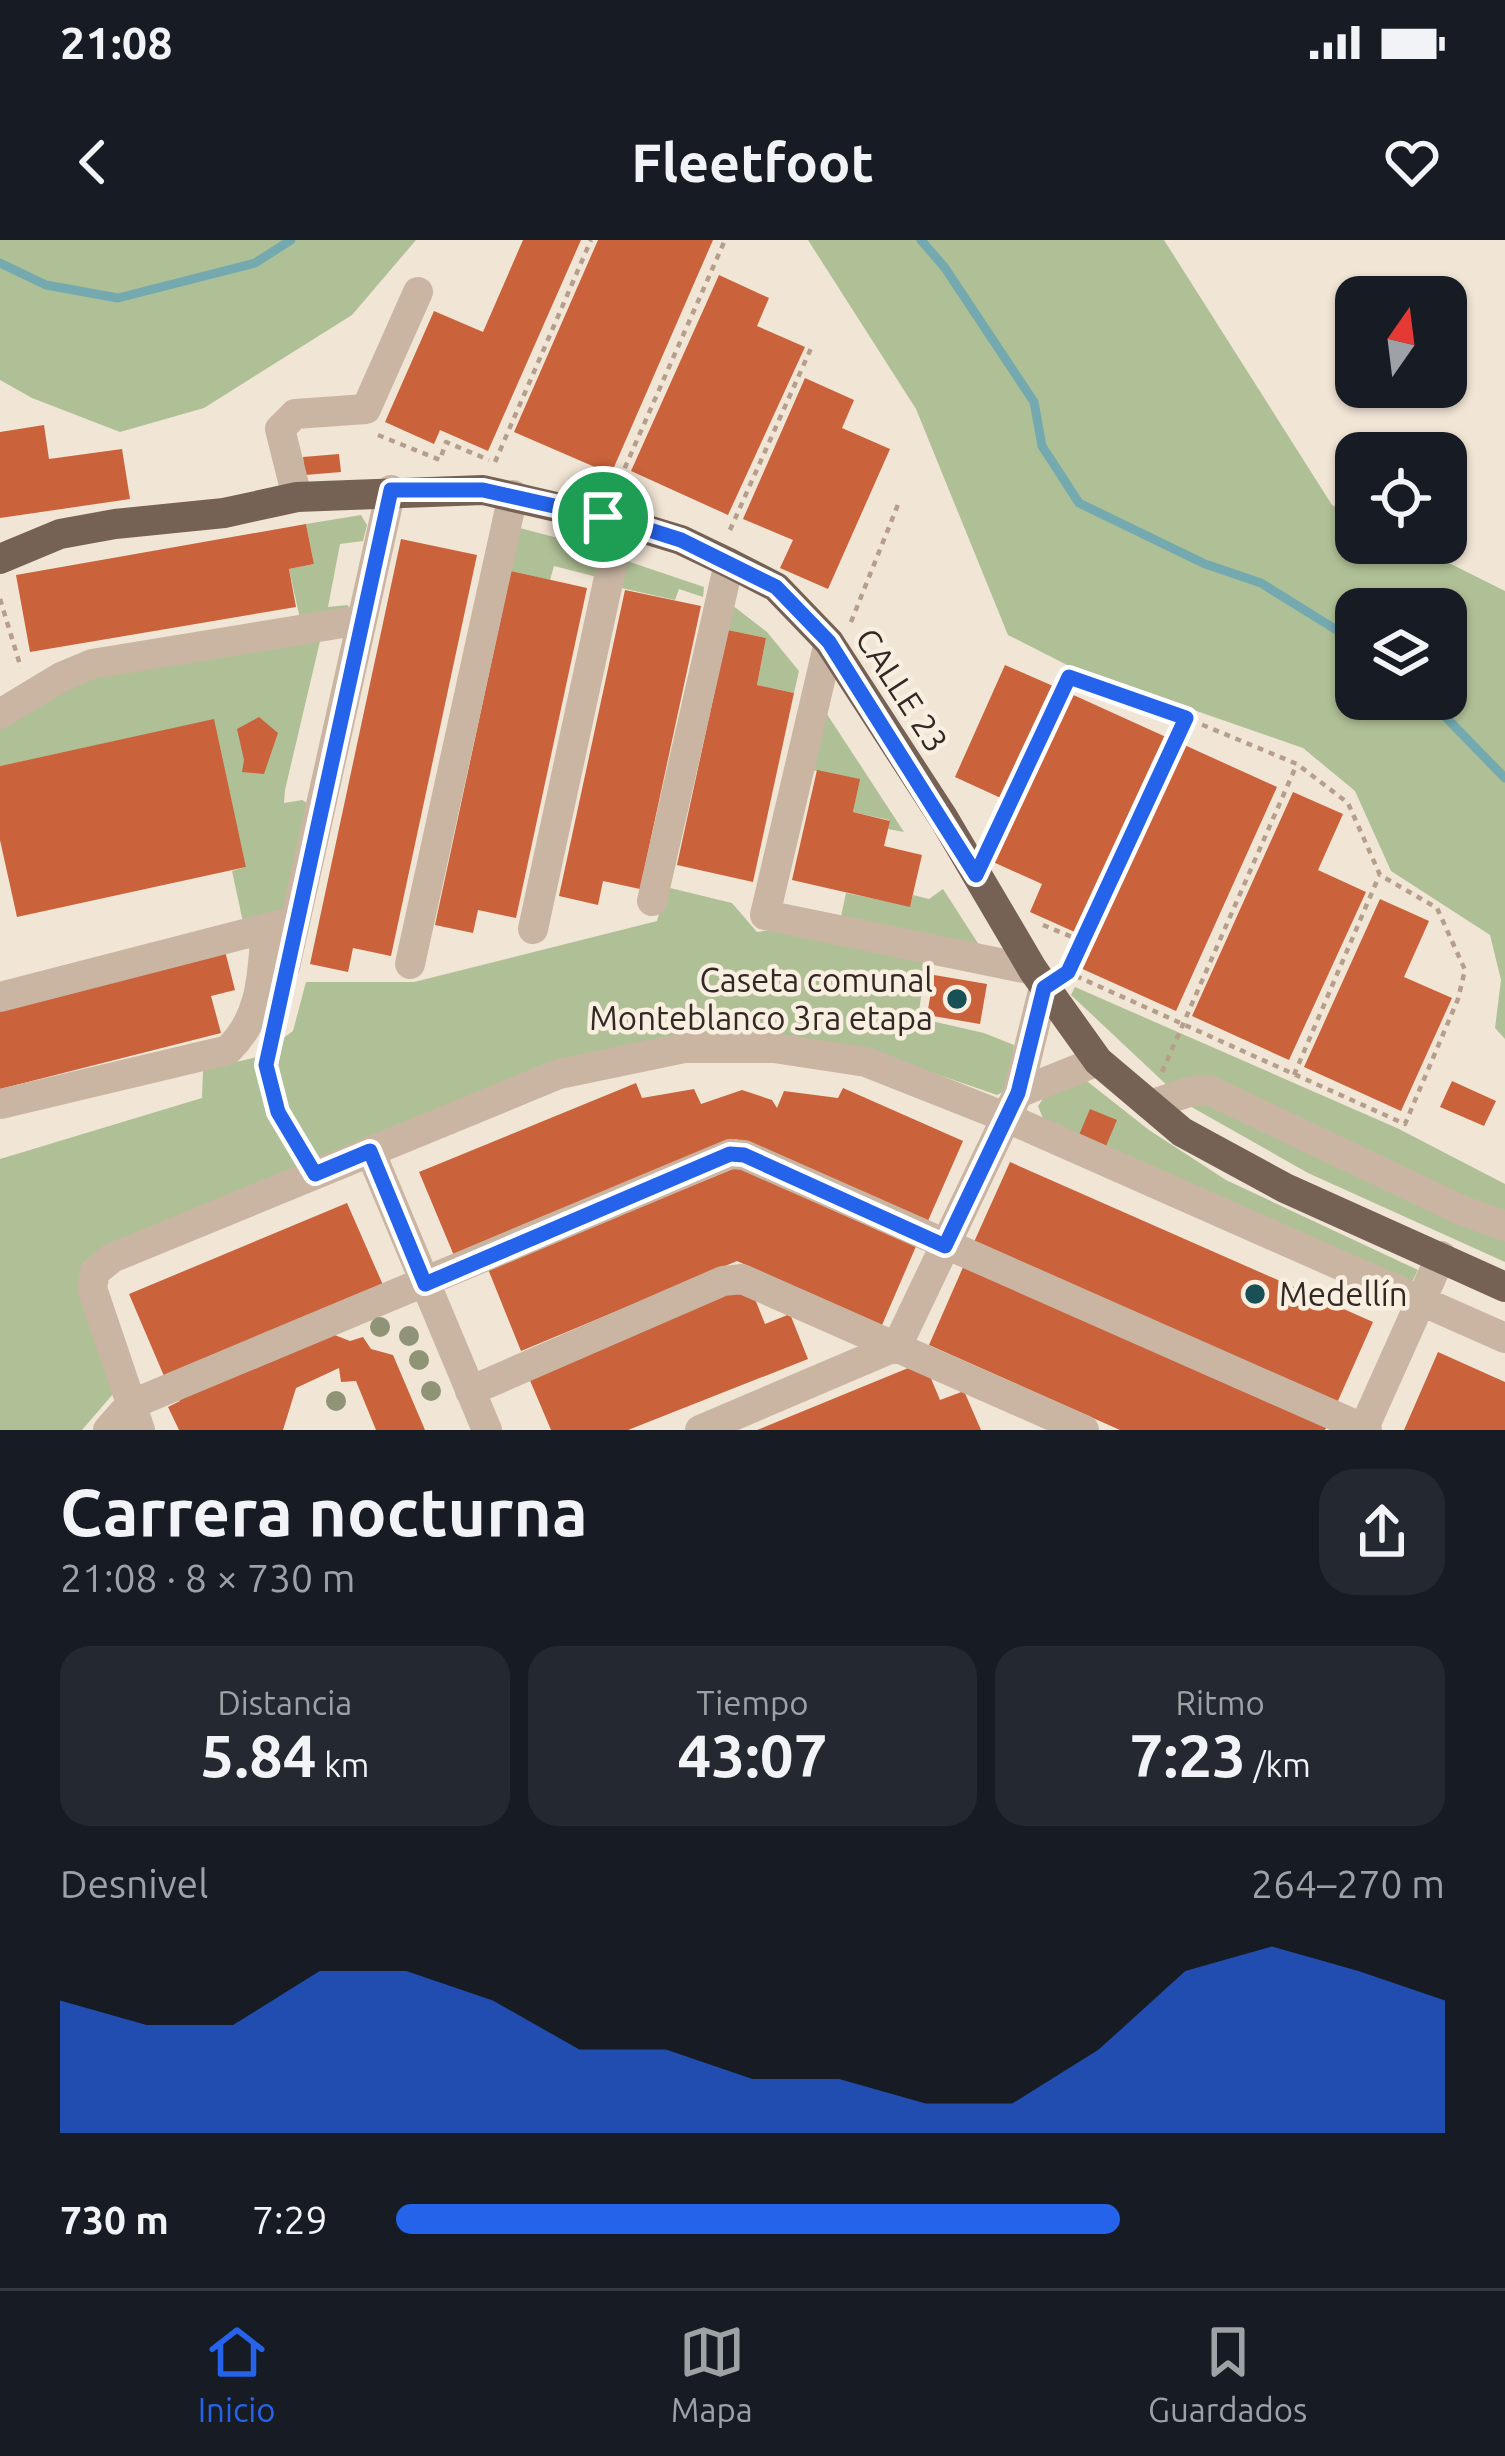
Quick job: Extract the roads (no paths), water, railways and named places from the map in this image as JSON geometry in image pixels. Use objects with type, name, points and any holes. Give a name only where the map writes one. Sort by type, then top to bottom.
[{"type":"main road","name":"CALLE 23","points":[[0,559],[60,534],[116,524],[224,513],[297,497],[497,482],[681,540],[724,560],[776,587],[829,642],[976,875],[1048,976],[1098,1061],[1182,1132],[1285,1188],[1505,1287]]},
{"type":"street","points":[[297,497],[280,429],[295,414],[366,409],[418,292]]},
{"type":"street","points":[[410,964],[497,482]]},
{"type":"street","points":[[1,1104],[228,1050],[244,1035],[281,925],[391,490]]},
{"type":"street","points":[[532,929],[612,519]]},
{"type":"street","points":[[652,901],[724,560]]},
{"type":"street","points":[[0,714],[92,664],[361,620]]},
{"type":"street","points":[[700,1430],[897,1346],[1011,1105],[1048,976],[766,915],[829,642]]},
{"type":"street","points":[[281,925],[285,967]]},
{"type":"street","points":[[0,997],[281,925]]},
{"type":"street","points":[[135,1418],[92,1288],[95,1271],[112,1258],[559,1074],[684,1048],[774,1048],[866,1063],[1011,1105],[1505,1338]]},
{"type":"street","points":[[1011,1105],[1098,1061]]},
{"type":"street","points":[[1150,1105],[1192,1091],[1211,1091],[1461,1210],[1505,1226]]},
{"type":"street","points":[[370,1151],[487,1430]]},
{"type":"street","points":[[108,1430],[425,1284],[730,1154],[744,1155],[1365,1430],[1441,1256]]},
{"type":"street","points":[[470,1391],[734,1279],[757,1283],[1070,1424]]},
{"type":"street","points":[[1027,1430],[1070,1424]]},
{"type":"waterway","points":[[0,263],[46,285],[118,298],[255,263],[291,240]]},
{"type":"waterway","points":[[921,240],[945,268],[1034,402],[1042,446],[1079,503],[1205,564],[1261,583],[1335,629]]},
{"type":"waterway","points":[[1448,720],[1505,778]]},
{"type":"place","name":"Caseta comunal Monteblanco 3ra etapa","points":[[957,999]]},
{"type":"place","name":"Medellín","points":[[1255,1294]]}]
